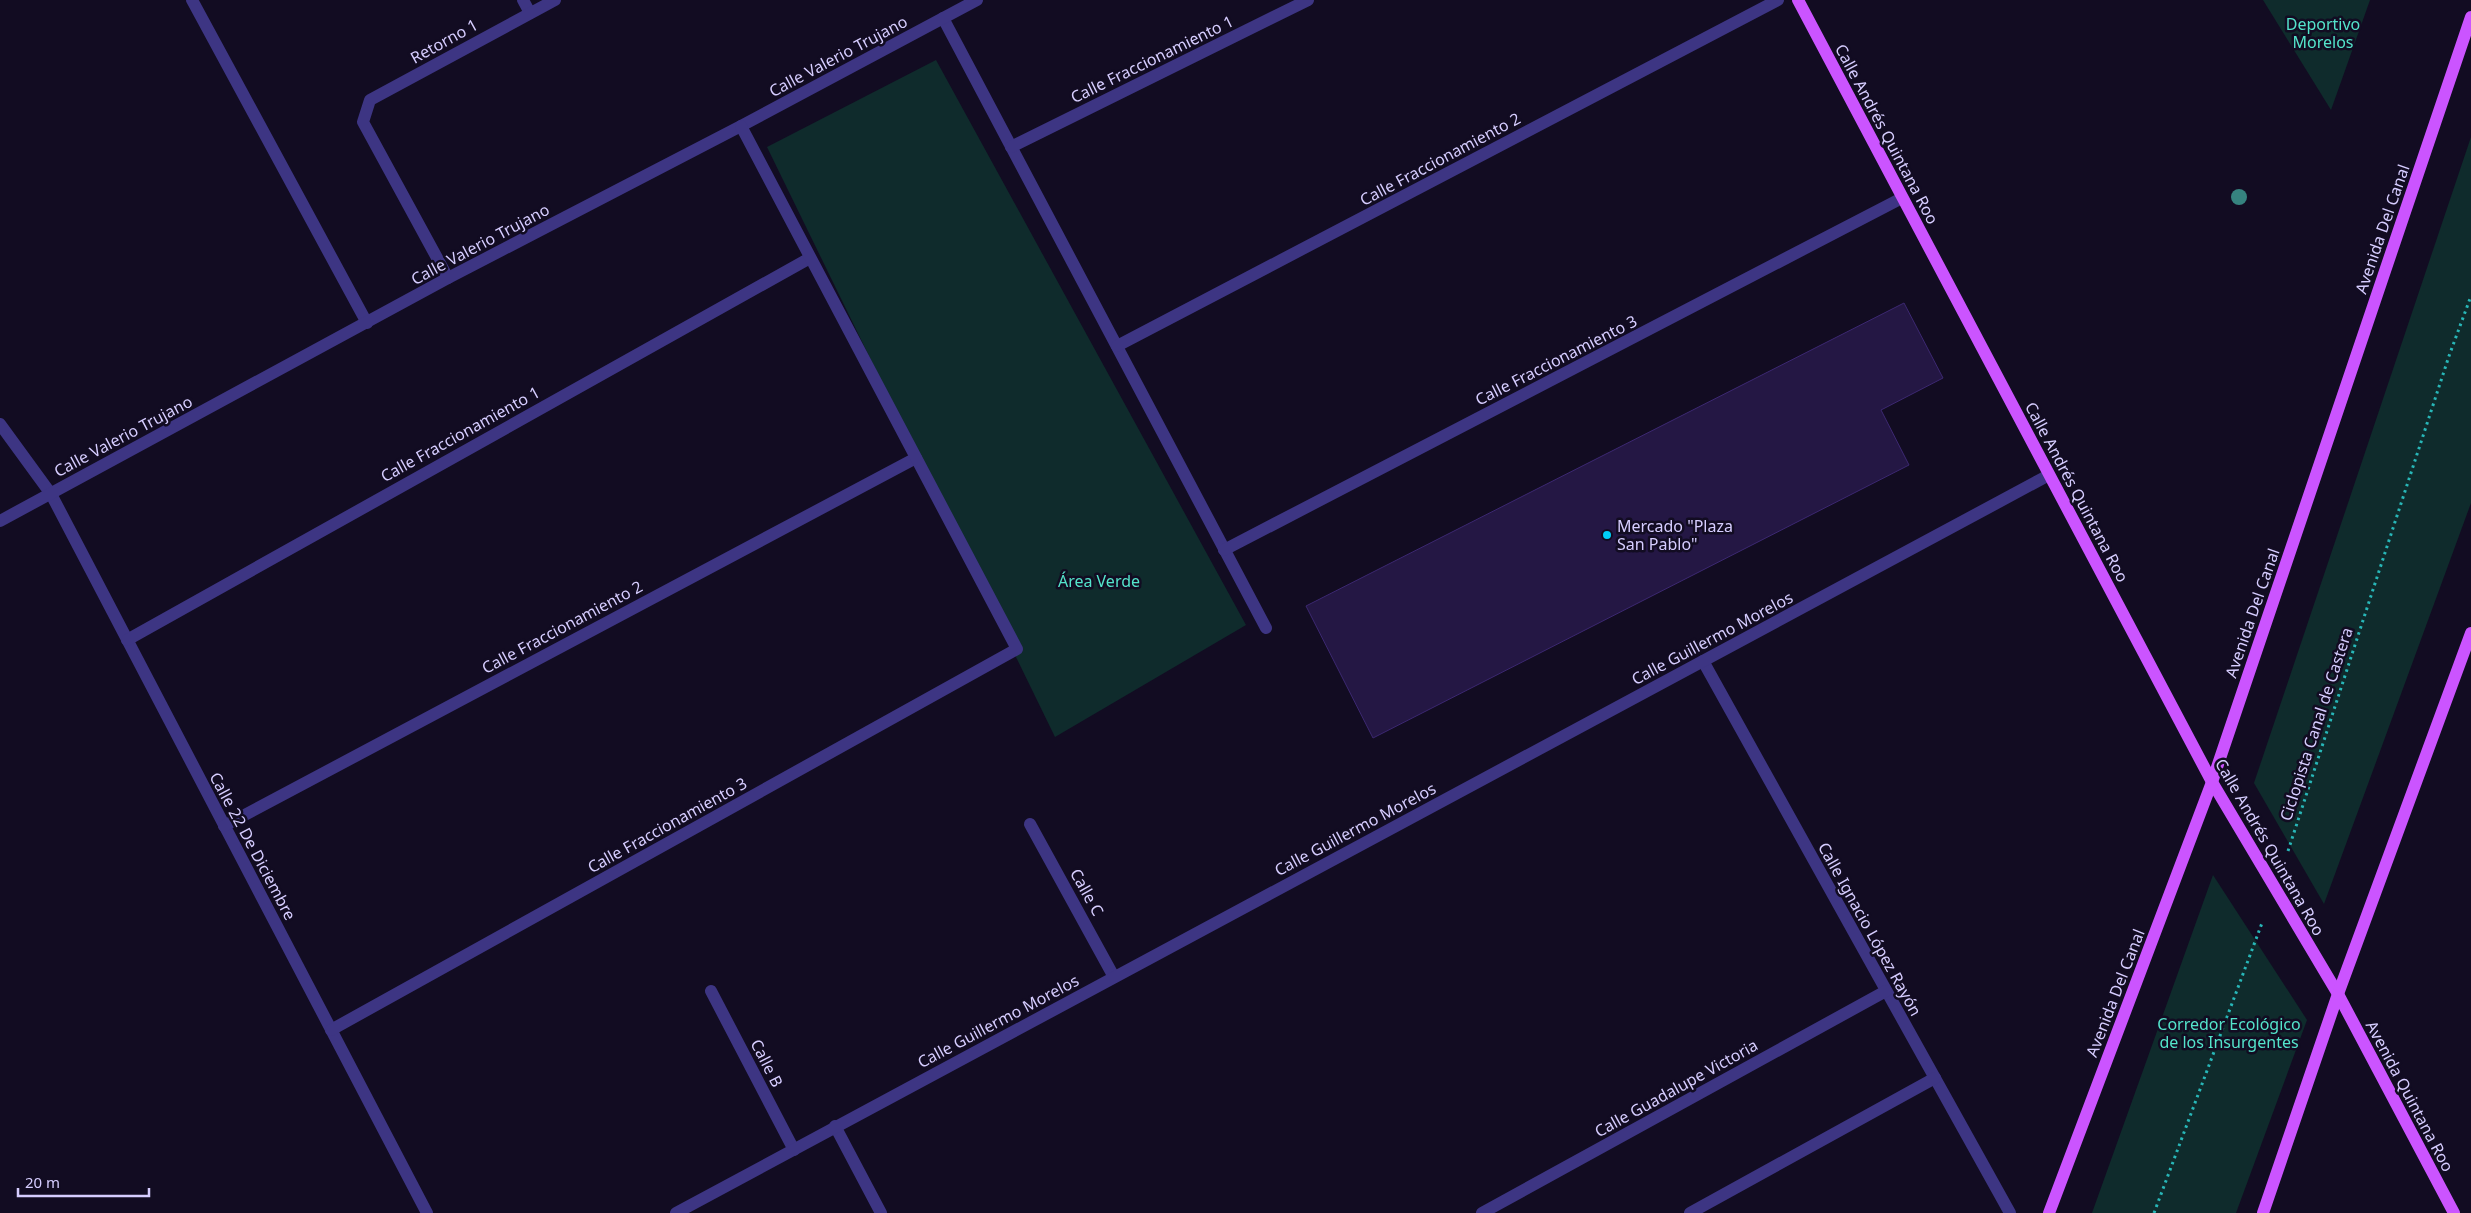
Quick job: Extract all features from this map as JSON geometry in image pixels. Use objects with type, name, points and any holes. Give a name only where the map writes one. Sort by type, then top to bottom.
[{"type":"main road","name":"Calle Andrés Quintana Roo","points":[[1798,0],[2212,782],[2338,994]]},
{"type":"main road","name":"Avenida Del Canal","points":[[2049,1213],[2212,782],[2471,17]]},
{"type":"main road","points":[[2263,1213],[2338,994],[2471,633]]},
{"type":"main road","name":"Avenida Quintana Roo","points":[[2338,994],[2454,1213]]},
{"type":"street","points":[[192,0],[367,323]]},
{"type":"street","points":[[523,0],[530,13]]},
{"type":"street","name":"Retorno 1","points":[[448,278],[363,122],[370,100],[555,0]]},
{"type":"street","name":"Calle Valerio Trujano","points":[[0,522],[448,278],[977,0]]},
{"type":"street","name":"Calle Fraccionamiento 1","points":[[1011,147],[1308,0]]},
{"type":"street","name":"Calle Fraccionamiento 2","points":[[1117,346],[1778,0]]},
{"type":"street","points":[[943,18],[1266,628]]},
{"type":"street","points":[[740,126],[916,458]]},
{"type":"street","name":"Calle Fraccionamiento 3","points":[[1224,550],[1902,198]]},
{"type":"street","name":"Calle Fraccionamiento 1","points":[[126,640],[810,258]]},
{"type":"street","name":"Calle 22 De Diciembre","points":[[0,424],[51,494],[427,1213]]},
{"type":"street","name":"Calle Fraccionamiento 2","points":[[224,826],[916,458]]},
{"type":"street","name":"Calle Fraccionamiento 3","points":[[331,1030],[1017,649],[916,458]]},
{"type":"street","name":"Calle Guillermo Morelos","points":[[676,1213],[2049,475]]},
{"type":"street","name":"Calle Ignacio López Rayón","points":[[1703,661],[2010,1213]]},
{"type":"street","name":"Calle C","points":[[1030,824],[1114,977]]},
{"type":"street","name":"Calle B","points":[[711,991],[794,1150]]},
{"type":"street","name":"Calle Guadalupe Victoria","points":[[1482,1213],[1886,991]]},
{"type":"street","points":[[1690,1213],[1935,1078]]},
{"type":"street","points":[[835,1126],[881,1213]]},
{"type":"path","name":"Ciclopista Canal de Castera","points":[[2154,1213],[2275,887],[2449,356],[2471,296]]},
{"type":"green space","name":"Deportivo Morelos","points":[[2263,0],[2370,0],[2331,110]]},
{"type":"green space","name":"Área Verde","points":[[936,60],[1246,625],[1055,737],[767,147]]},
{"type":"green space","points":[[2471,137],[2471,503],[2324,904],[2254,783]]},
{"type":"green space","name":"Corredor Ecológico de los Insurgentes","points":[[2213,875],[2307,1020],[2236,1213],[2092,1213]]},
{"type":"building","name":"Mercado \"Plaza San Pablo\"","points":[[1904,303],[1943,378],[1881,410],[1909,465],[1373,738],[1306,606]]},
{"type":"place","name":"Mercado \"Plaza San Pablo\"","points":[[1607,535]]}]
